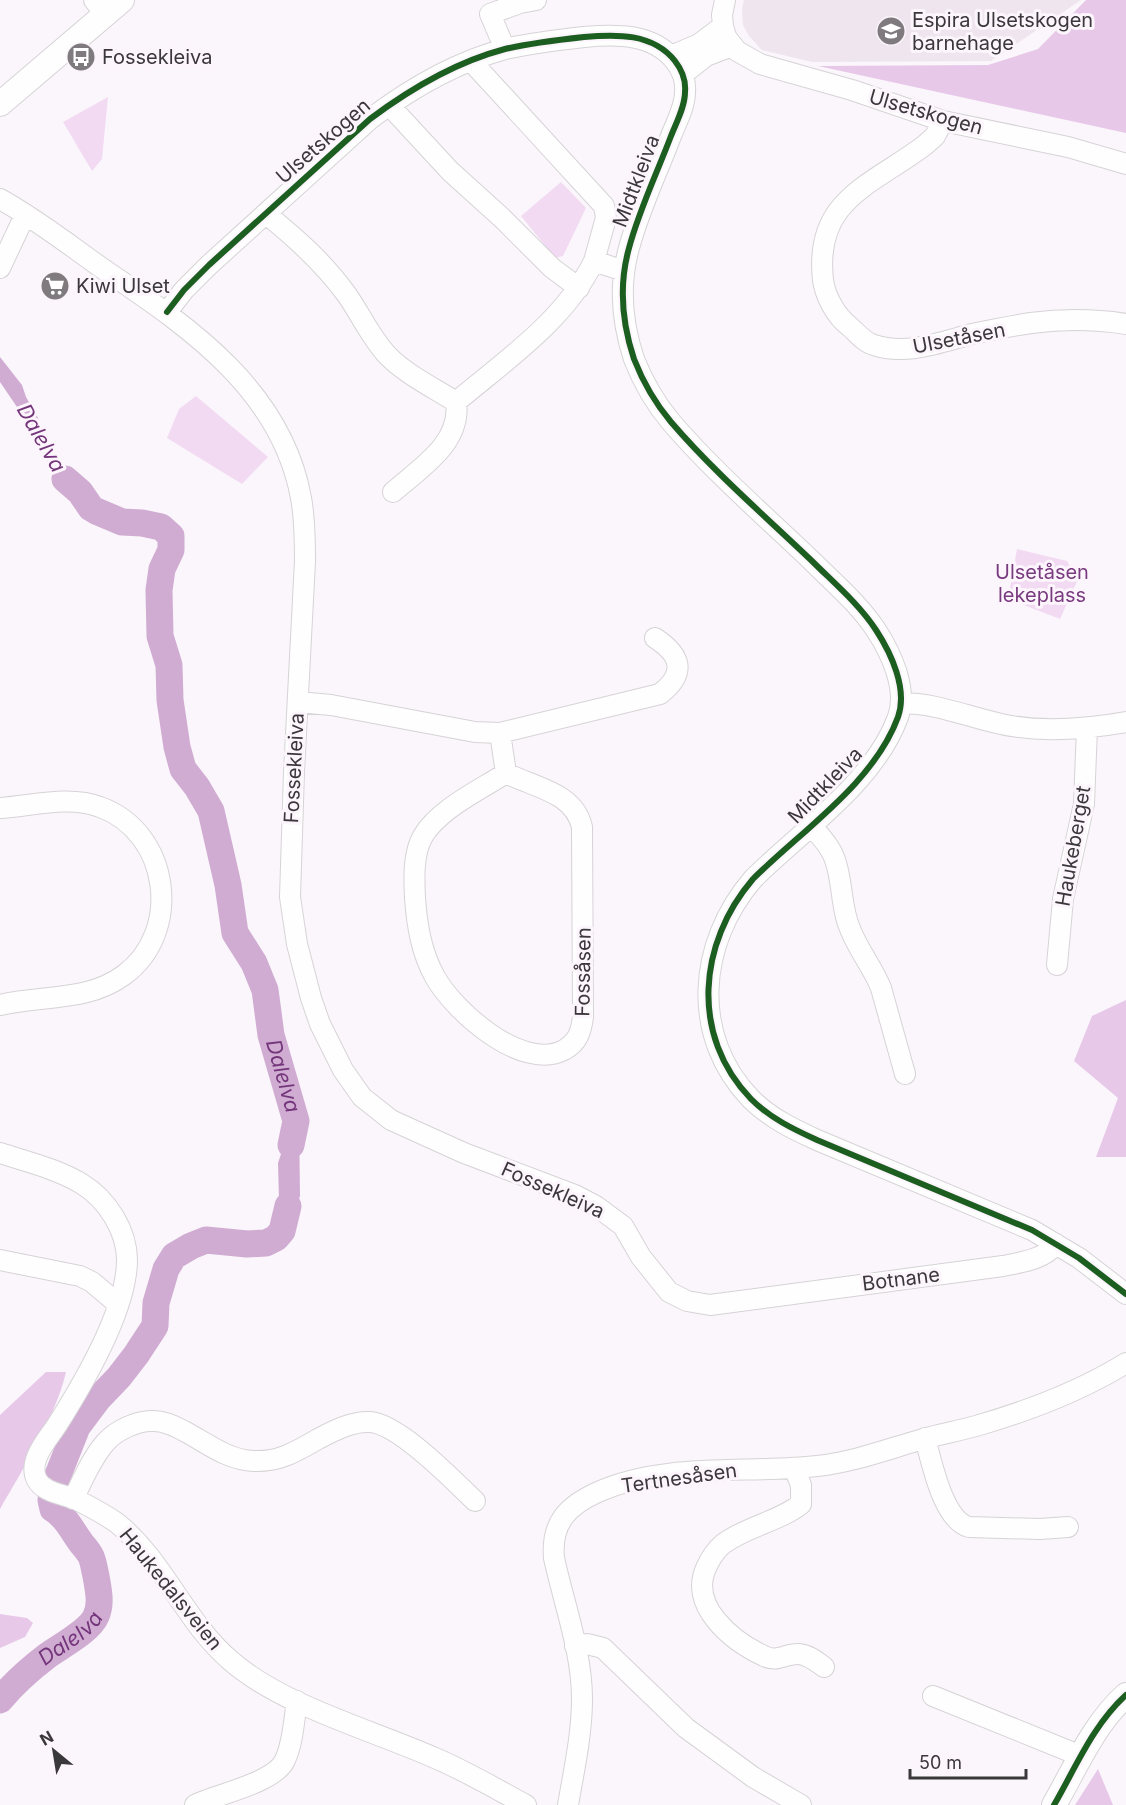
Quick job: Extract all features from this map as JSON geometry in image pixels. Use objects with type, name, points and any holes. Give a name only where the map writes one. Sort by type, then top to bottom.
[{"type":"main road","points":[[0,104],[107,5]]},
{"type":"main road","points":[[1054,1805],[1100,1725],[1126,1695]]},
{"type":"street","points":[[505,50],[490,14],[536,0]]},
{"type":"street","points":[[682,74],[706,57],[732,46],[723,26],[725,0]]},
{"type":"street","points":[[671,56],[699,44],[723,26]]},
{"type":"street","name":"Ulsetskogen","points":[[167,312],[184,290],[209,265],[348,139],[389,105],[438,76],[471,60],[505,50],[590,36],[626,35],[653,42],[671,56]]},
{"type":"street","name":"Ulsetskogen","points":[[732,46],[745,57],[760,64],[852,90],[943,121],[1068,147],[1126,164]]},
{"type":"street","name":"Midtkleiva","points":[[671,56],[682,74],[686,90],[685,99],[636,226],[624,271],[623,306],[630,344],[641,374],[656,401],[681,432],[846,595],[874,626],[894,665],[902,703],[898,718],[875,759],[854,783],[773,859],[739,896],[716,943],[709,980],[709,1009],[715,1038],[726,1065],[752,1099],[785,1125],[1008,1219],[1056,1244]]},
{"type":"street","points":[[456,402],[555,316],[579,288],[594,261],[606,213],[604,206],[471,60]]},
{"type":"street","name":"Ulsetskogen","points":[[389,105],[450,171],[495,211],[552,268],[579,288]]},
{"type":"street","name":"Ulsetåsen","points":[[943,121],[935,136],[925,146],[852,195],[828,224],[821,264],[823,285],[838,318],[873,345],[905,349],[1032,323],[1097,320],[1126,324]]},
{"type":"street","name":"Fossekleiva","points":[[0,199],[167,312],[215,353],[249,387],[273,423],[291,460],[301,495],[305,535],[304,595],[290,847],[292,921],[311,998],[320,1024],[343,1070],[362,1097],[391,1120],[464,1153],[575,1195],[613,1217],[623,1226],[660,1283]]},
{"type":"street","points":[[266,214],[322,264],[346,294],[386,354],[405,370],[456,402],[458,410],[454,427],[444,446],[393,492]]},
{"type":"street","points":[[0,268],[25,215]]},
{"type":"street","points":[[594,261],[624,271]]},
{"type":"street","points":[[298,702],[330,705],[475,732],[501,733],[660,694],[672,682],[678,662],[672,651],[656,638]]},
{"type":"street","points":[[902,703],[919,703],[1005,725],[1039,728],[1087,728],[1126,722]]},
{"type":"street","name":"Haukeberget","points":[[1057,965],[1063,899],[1084,804],[1087,728]]},
{"type":"street","points":[[501,733],[506,773]]},
{"type":"street","name":"Fossåsen","points":[[506,773],[567,801],[578,812],[582,827],[582,1028],[575,1042],[553,1054],[530,1053],[518,1049],[481,1028],[462,1011],[435,978],[423,950],[419,931],[415,889],[416,855],[422,837],[434,822],[448,811],[506,773]]},
{"type":"street","points":[[0,808],[83,802],[101,807],[119,817],[135,831],[157,863],[162,898],[157,930],[148,948],[139,963],[123,976],[91,991],[72,996],[21,1000],[0,1005]]},
{"type":"street","name":"Midtkleiva","points":[[811,825],[832,853],[837,864],[846,919],[881,988],[905,1074]]},
{"type":"street","points":[[0,1153],[80,1183],[102,1201],[120,1229],[127,1260],[118,1304],[92,1282],[80,1276],[0,1260]]},
{"type":"street","points":[[1056,1244],[1099,1272],[1126,1294]]},
{"type":"street","name":"Botnane","points":[[660,1283],[669,1292],[687,1301],[710,1305],[1003,1266],[1034,1260],[1056,1244]]},
{"type":"street","name":"Haukedalsveien","points":[[118,1304],[99,1353],[37,1456],[34,1473],[38,1482],[47,1490],[99,1511],[116,1523],[141,1546],[200,1627],[231,1661],[266,1685],[297,1701],[437,1758],[526,1805]]},
{"type":"street","name":"Tertnesåsen","points":[[568,1805],[580,1729],[582,1699],[575,1646],[553,1546],[557,1526],[572,1508],[600,1491],[640,1480],[701,1471],[794,1468],[854,1459],[925,1438],[979,1426],[1040,1405],[1085,1387],[1126,1364]]},
{"type":"street","points":[[73,1499],[91,1462],[106,1441],[121,1430],[138,1424],[153,1421],[166,1423],[234,1458],[261,1461],[283,1458],[339,1429],[368,1422],[378,1423],[418,1449],[475,1501]]},
{"type":"street","points":[[925,1438],[948,1509],[958,1523],[969,1527],[1040,1529],[1068,1527]]},
{"type":"street","points":[[794,1468],[801,1485],[801,1504],[788,1512],[757,1524],[723,1544],[715,1552],[703,1573],[702,1593],[706,1608],[712,1615],[732,1635],[756,1652],[776,1659],[800,1654],[824,1666]]},
{"type":"street","points":[[575,1646],[587,1644],[603,1648],[686,1728],[753,1777],[801,1805]]},
{"type":"street","points":[[933,1696],[1081,1756]]},
{"type":"street","points":[[195,1805],[265,1778],[277,1771],[284,1763],[289,1751],[297,1701]]},
{"type":"shaded area","name":"Espira Ulsetskogen barnehage","points":[[744,0],[1081,0],[991,61],[812,62],[762,50],[749,36],[743,25]]},
{"type":"shaded area","points":[[1086,0],[1126,0],[1126,133],[818,66],[988,65],[1038,49]]},
{"type":"shaded area","points":[[1126,1000],[1126,1157],[1096,1157],[1118,1098],[1074,1061],[1092,1016]]},
{"type":"shaded area","points":[[46,1372],[66,1372],[47,1424],[0,1509],[0,1415]]},
{"type":"shaded area","points":[[0,1614],[27,1618],[33,1623],[25,1637],[0,1648]]},
{"type":"shaded area","points":[[1098,1769],[1113,1805],[1075,1805]]},
{"type":"green space","points":[[108,97],[102,159],[92,171],[63,122]]},
{"type":"green space","points":[[561,182],[586,208],[563,256],[555,258],[521,216]]},
{"type":"green space","points":[[196,396],[268,457],[242,484],[167,438],[179,409]]},
{"type":"green space","name":"Ulsetåsen lekeplass","points":[[1017,549],[1067,561],[1078,579],[1060,619],[1008,599]]},
{"type":"water","points":[[0,357],[22,385],[38,418],[40,431],[53,460],[75,484],[92,498],[94,506],[84,506],[83,500],[60,480],[43,455],[38,438],[0,382]]},
{"type":"water","points":[[294,1109],[299,1117],[300,1196],[287,1231],[276,1238],[279,1200],[278,1163]]},
{"type":"water","points":[[155,1326],[150,1335],[144,1366],[132,1379],[119,1377],[131,1342]]},
{"type":"waterway","name":"Dalelva","points":[[65,479],[96,511],[122,522],[161,527],[171,536],[171,550],[162,569],[159,590],[160,636],[169,665],[170,700],[177,747],[183,769],[211,811],[228,885],[235,933],[254,963],[265,990],[271,1035],[296,1121],[291,1145]]},
{"type":"waterway","name":"Dalelva","points":[[0,1700],[28,1671],[81,1633],[96,1616],[99,1596],[92,1559],[66,1521],[53,1509],[51,1500],[77,1427],[136,1355],[155,1326],[156,1303],[166,1269],[174,1256],[206,1240],[247,1244],[266,1243],[276,1238],[282,1231],[288,1206]]},
{"type":"cycle path","points":[[167,312],[184,290],[209,265],[370,119],[401,97],[451,69],[505,49],[534,43],[609,36],[645,40],[656,45],[675,61],[682,72],[685,84],[684,103],[638,220],[629,248],[624,275],[623,304],[634,359],[655,400],[687,440],[862,611],[882,639],[892,660],[901,695],[898,717],[887,741],[872,763],[834,805],[753,879],[735,904],[721,932],[712,960],[708,989],[710,1019],[718,1047],[731,1074],[751,1099],[782,1122],[817,1140],[1032,1230],[1079,1258],[1126,1294]]},
{"type":"cycle path","points":[[1054,1805],[1095,1733],[1126,1695]]},
{"type":"place","name":"Espira Ulsetskogen barnehage","points":[[891,31]]},
{"type":"place","name":"Fossekleiva","points":[[81,57]]},
{"type":"place","name":"Kiwi Ulset","points":[[55,286]]}]
